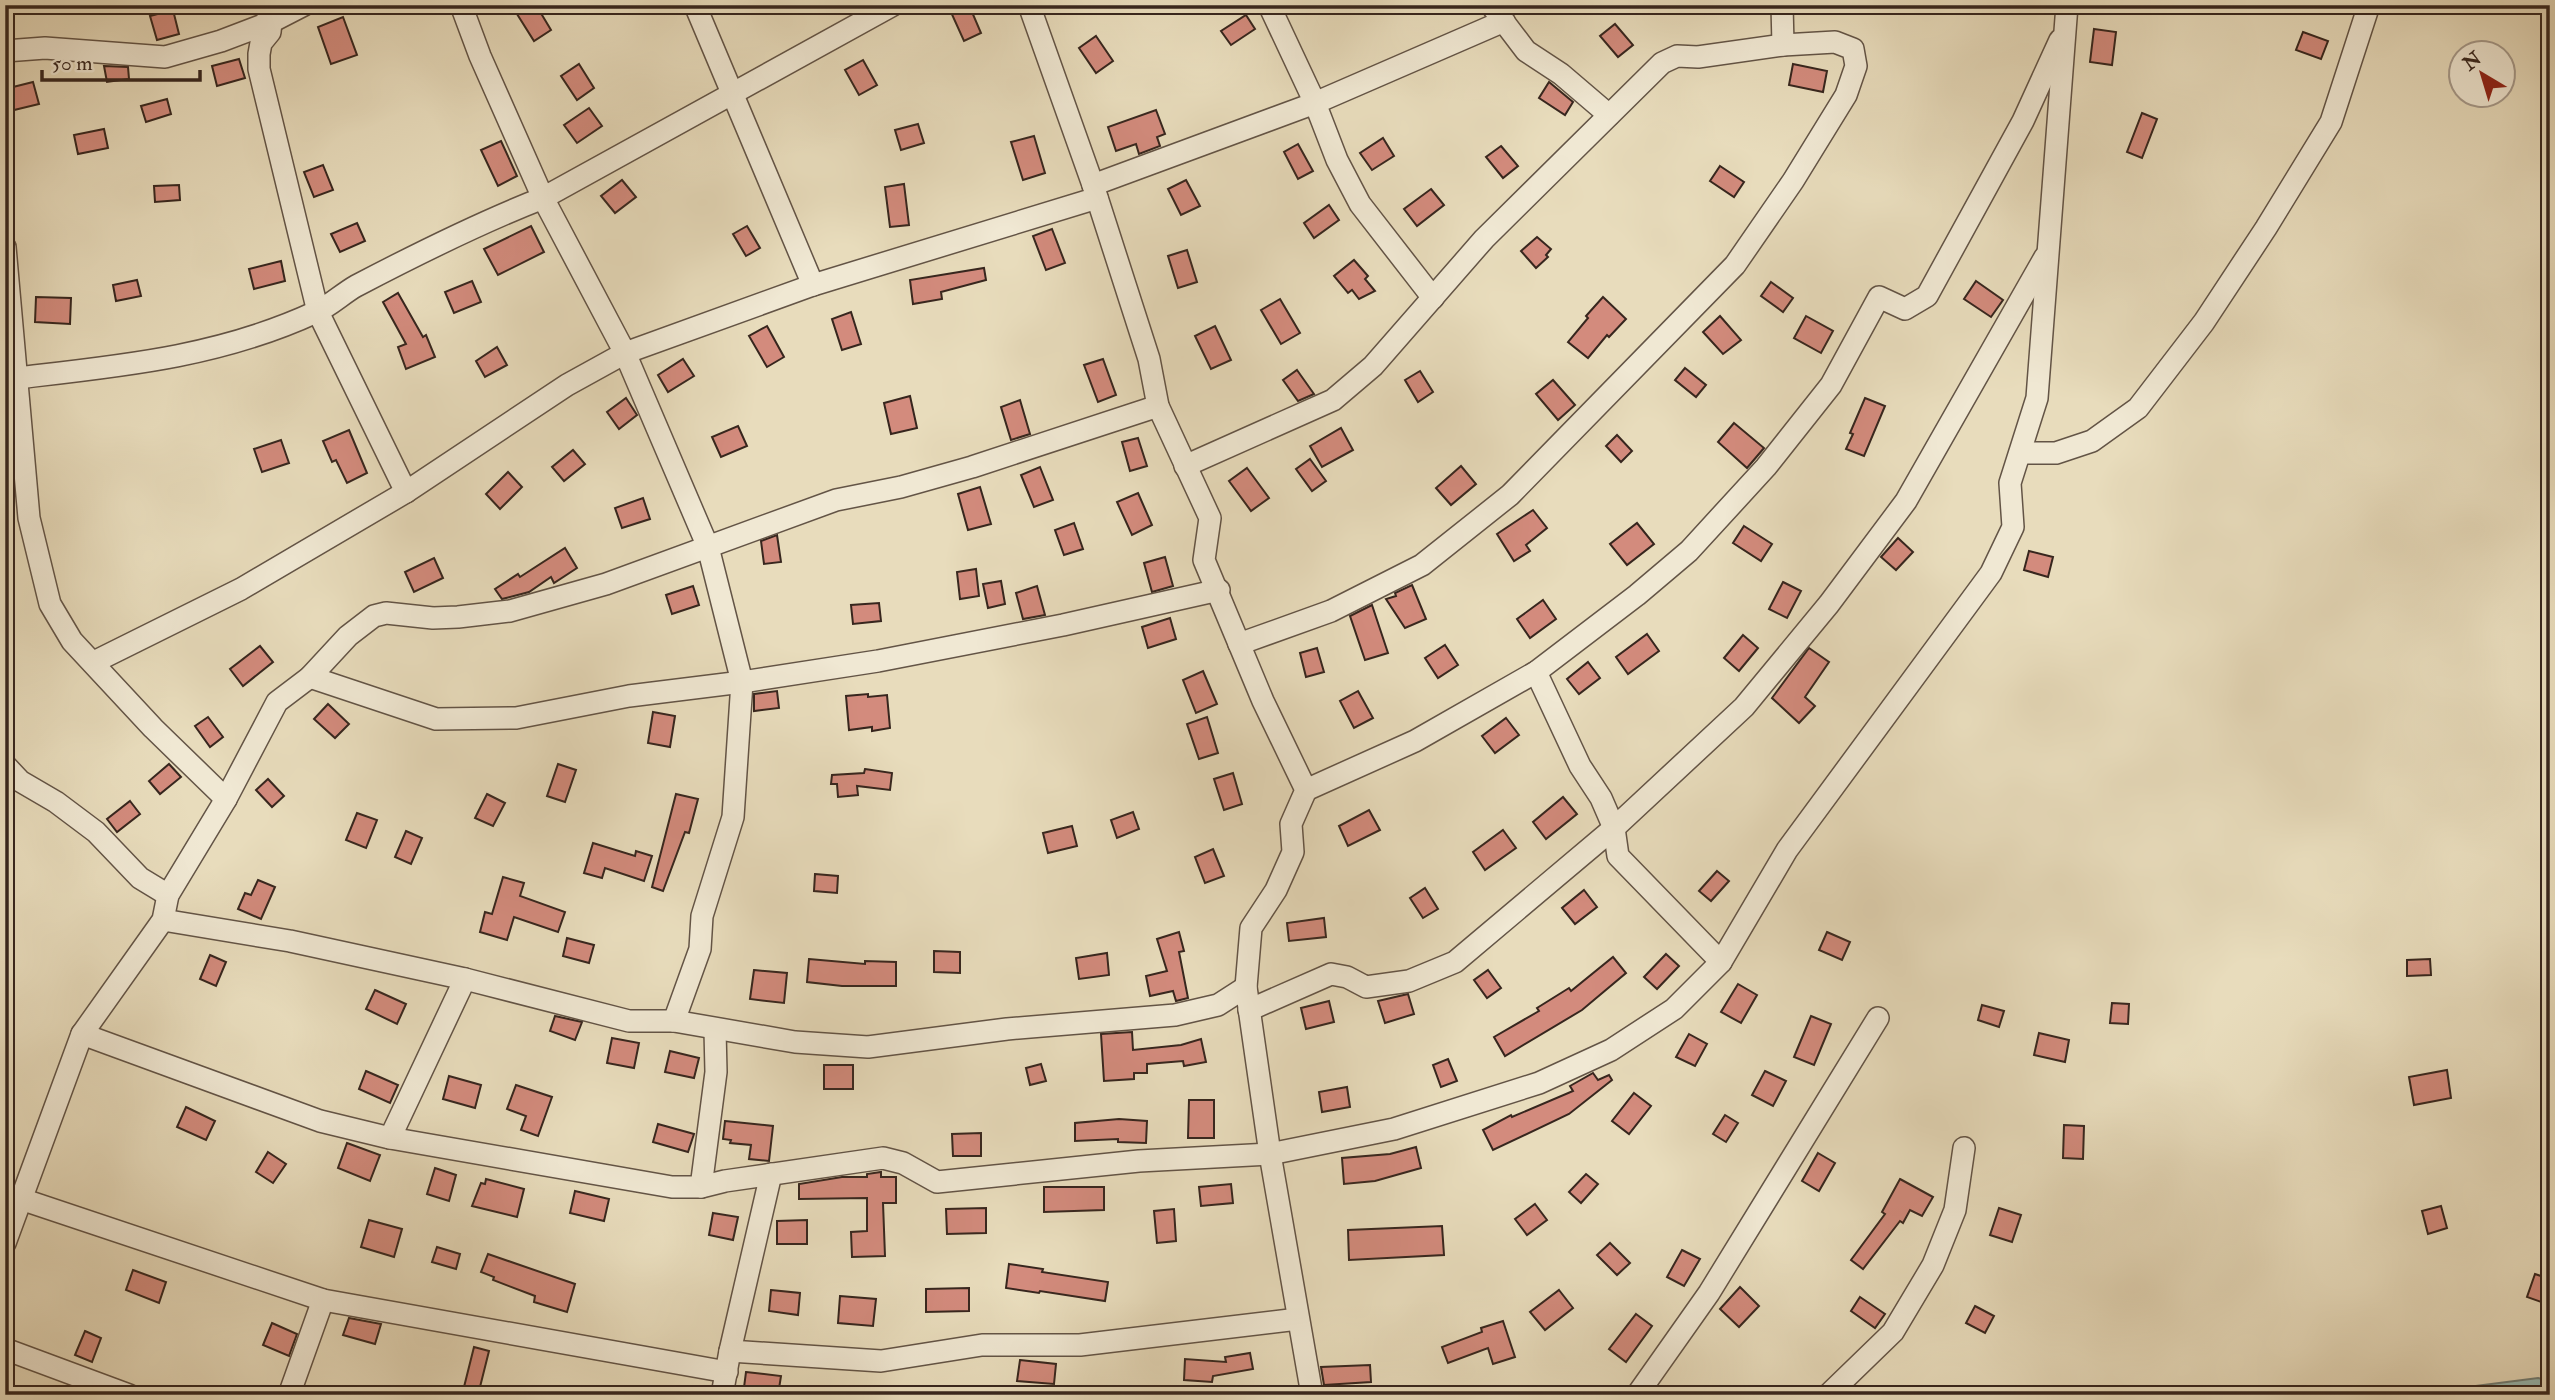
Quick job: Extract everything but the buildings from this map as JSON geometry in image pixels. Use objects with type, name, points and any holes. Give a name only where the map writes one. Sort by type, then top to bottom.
[{"type":"street","points":[[5,51],[45,48],[166,57],[268,14],[303,5]]},
{"type":"street","points":[[461,5],[480,56],[543,198],[625,353],[708,547],[742,682],[733,817],[702,916],[700,949],[674,1021]]},
{"type":"street","points":[[695,5],[813,285]]},
{"type":"street","points":[[16,378],[135,365],[231,345],[318,312],[353,288],[476,225],[543,198],[893,5]]},
{"type":"street","points":[[1029,5],[1095,192],[1149,359],[1158,406],[1210,518],[1204,560],[1219,590],[1263,701],[1306,790]]},
{"type":"street","points":[[1269,5],[1315,103],[1337,160],[1360,204],[1433,298]]},
{"type":"street","points":[[1782,5],[1783,45]]},
{"type":"street","points":[[82,1034],[320,1121],[390,1138],[672,1187],[701,1187],[883,1158],[903,1163],[937,1182],[1139,1161],[1270,1154],[1394,1129],[1539,1083],[1611,1049],[1674,1009],[1721,962],[1787,850],[1991,573],[2013,527],[2010,484],[2037,398],[2067,5]]},
{"type":"street","points":[[2020,453],[2056,453],[2092,441],[2138,408],[2204,322],[2331,122],[2369,5]]},
{"type":"street","points":[[94,662],[241,589],[406,492],[567,385],[625,353],[813,285],[1095,192],[1315,103],[1498,13],[1526,51],[1561,74],[1609,115]]},
{"type":"street","points":[[268,14],[270,32],[261,43],[259,69],[318,312],[406,492]]},
{"type":"street","points":[[1312,1395],[1270,1154],[1245,987],[1251,928],[1276,890],[1293,852],[1291,824],[1306,790],[1415,741],[1536,673],[1689,551],[1766,467],[1831,385],[1879,298],[1905,309],[1927,296],[2023,121],[2065,29]]},
{"type":"street","points":[[1185,466],[1333,400],[1373,366],[1484,239],[1662,63],[1677,56],[1698,57],[1783,45],[1835,42],[1853,49],[1856,66],[1846,95],[1793,181],[1734,265],[1510,495],[1422,565],[1331,611],[1239,644]]},
{"type":"street","points":[[5,247],[29,518],[50,604],[72,641],[153,728],[226,799]]},
{"type":"street","points":[[1249,1010],[1331,974],[1348,977],[1366,987],[1409,981],[1455,962],[1614,828],[1744,707],[1829,604],[1906,501],[2048,251]]},
{"type":"street","points":[[5,1243],[82,1034],[163,920],[168,895],[226,799],[277,702],[310,677],[348,636],[374,616],[386,613],[433,618],[510,611],[606,584],[836,500],[901,487],[972,467],[1158,406]]},
{"type":"street","points":[[310,677],[436,719],[516,718],[629,696],[742,682],[891,658],[1063,625],[1219,590]]},
{"type":"street","points":[[1536,673],[1580,766],[1601,798],[1614,828],[1618,856],[1721,962]]},
{"type":"street","points":[[5,765],[20,781],[56,802],[96,832],[140,878],[168,895]]},
{"type":"street","points":[[163,920],[290,941],[464,979],[629,1021],[674,1021],[795,1042],[868,1047],[1007,1029],[1175,1015],[1218,1005],[1245,987]]},
{"type":"street","points":[[390,1138],[464,979]]},
{"type":"street","points":[[1637,1395],[1709,1293],[1878,1018]]},
{"type":"street","points":[[701,1187],[716,1072],[715,1030]]},
{"type":"street","points":[[1828,1395],[1893,1332],[1933,1265],[1955,1210],[1964,1148]]},
{"type":"street","points":[[722,1395],[771,1174]]},
{"type":"street","points":[[21,1199],[323,1300],[727,1372]]},
{"type":"street","points":[[289,1395],[323,1300]]},
{"type":"street","points":[[730,1351],[881,1361],[982,1345],[1080,1345],[1298,1319]]},
{"type":"street","points":[[5,1349],[129,1395]]},
{"type":"water","points":[[2538,1378],[2550,1381],[2550,1395],[2405,1395]]}]
